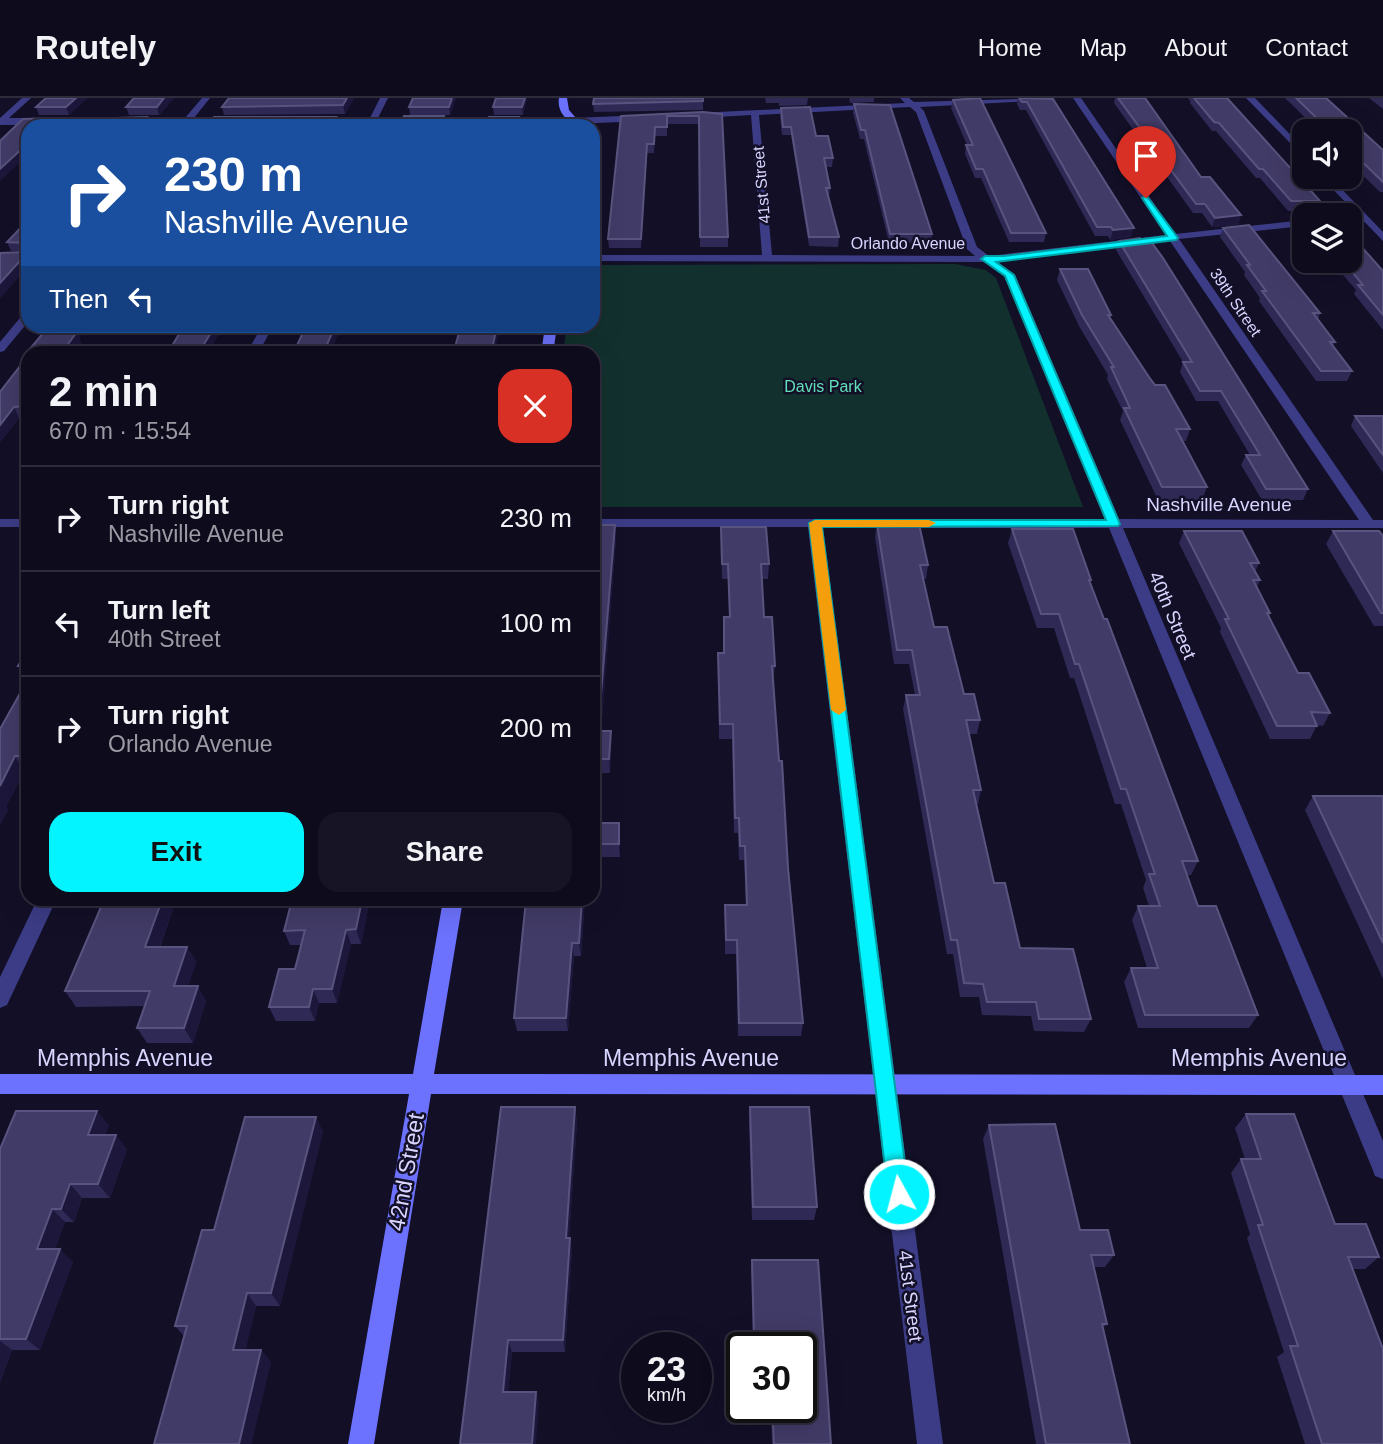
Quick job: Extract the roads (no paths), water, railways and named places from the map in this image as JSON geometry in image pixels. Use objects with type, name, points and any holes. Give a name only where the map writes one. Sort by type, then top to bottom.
[{"type":"street","points":[[0,121],[27,98]]},
{"type":"street","points":[[189,119],[205,98]]},
{"type":"street","points":[[373,119],[384,98]]},
{"type":"street","points":[[563,98],[565,112],[572,119]]},
{"type":"street","points":[[685,116],[734,110],[755,112],[908,101],[1050,98]]},
{"type":"street","name":"39th Street","points":[[1077,98],[1376,524]]},
{"type":"street","points":[[1251,98],[1292,141]]},
{"type":"street","name":"40th Street","points":[[908,101],[920,111],[972,249],[1010,275],[1383,1168]]},
{"type":"street","name":"41st Street","points":[[755,112],[767,258]]},
{"type":"street","points":[[600,121],[660,117]]},
{"type":"street","points":[[0,121],[21,121]]},
{"type":"street","points":[[1336,189],[1383,238]]},
{"type":"street","points":[[1364,218],[1383,216]]},
{"type":"street","name":"Orlando Avenue","points":[[600,258],[1004,259],[1292,224]]},
{"type":"street","points":[[0,349],[21,324]]},
{"type":"street","points":[[0,523],[21,523]]},
{"type":"street","name":"Nashville Avenue","points":[[600,523],[1376,524]]},
{"type":"street","name":"41st Street","points":[[815,523],[930,1444]]},
{"type":"street","points":[[0,999],[43,906]]},
{"type":"street","name":"42nd Street","points":[[360,1444],[452,906]]},
{"type":"street","name":"Memphis Avenue","points":[[0,1084],[1383,1085]]},
{"type":"park label","name":"Davis Park","points":[[823,386]]}]
